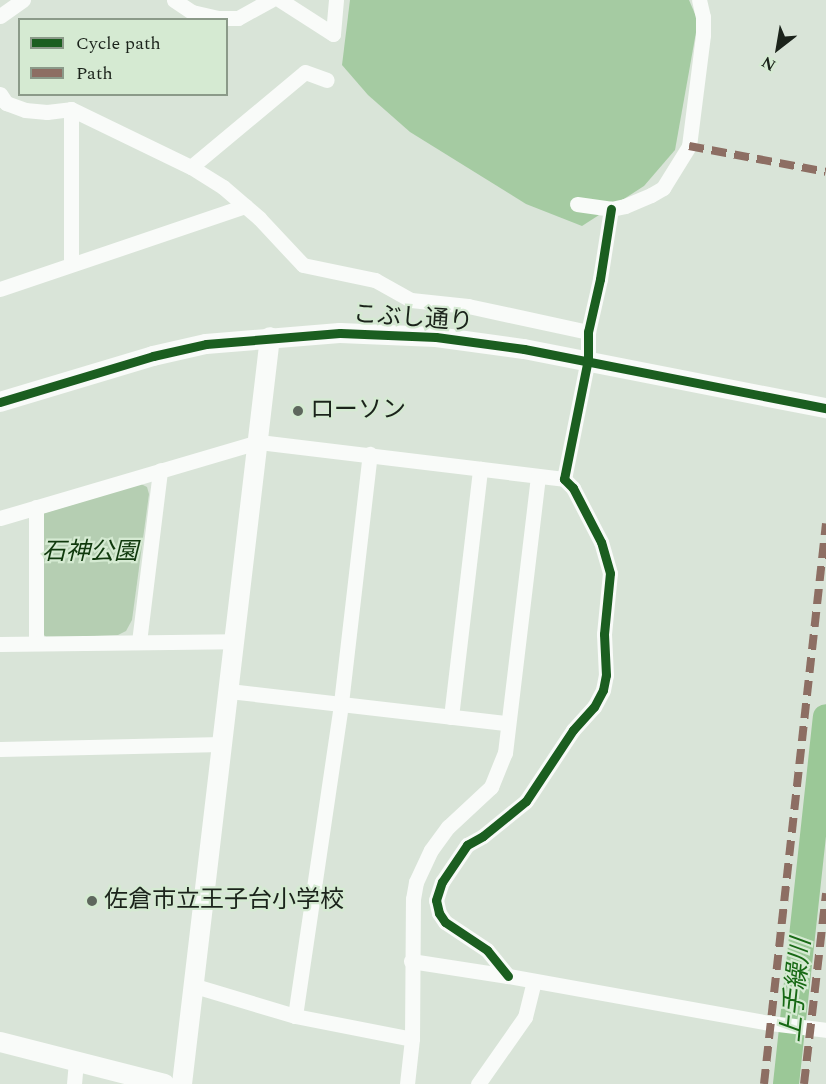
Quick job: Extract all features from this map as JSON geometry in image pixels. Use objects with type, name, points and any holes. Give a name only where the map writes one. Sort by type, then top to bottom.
[{"type":"street","points":[[0,16],[23,0]]},
{"type":"street","points":[[174,0],[192,12],[228,18],[238,18],[271,0]]},
{"type":"street","points":[[280,0],[333,34],[336,0]]},
{"type":"street","points":[[577,204],[611,209],[625,206],[663,188],[689,146],[703,35],[703,17],[699,0]]},
{"type":"street","points":[[191,167],[305,72],[327,80]]},
{"type":"street","points":[[2,102],[25,110],[47,112],[71,109],[191,167],[223,187],[245,206],[303,265],[375,280],[411,300],[468,306],[588,332]]},
{"type":"street","points":[[71,109],[71,264]]},
{"type":"street","points":[[0,289],[245,206]]},
{"type":"street","points":[[564,479],[588,359],[588,332],[600,279],[611,209]]},
{"type":"street","name":"こぶし通り","points":[[0,402],[153,356],[206,344],[340,333],[435,338],[588,359],[826,408]]},
{"type":"street","points":[[182,1084],[270,337]]},
{"type":"street","points":[[0,518],[259,442],[564,479],[573,488],[602,542],[610,573],[604,634],[606,675],[603,690],[594,707],[573,730],[526,801],[483,836],[467,845],[442,882],[436,900],[438,913],[445,922],[487,950],[508,976]]},
{"type":"street","points":[[295,1016],[341,703],[370,454]]},
{"type":"street","points":[[450,717],[480,469]]},
{"type":"street","points":[[139,642],[160,470]]},
{"type":"street","points":[[407,1084],[412,1039],[412,899],[416,882],[431,850],[448,827],[491,787],[505,753],[538,476]]},
{"type":"street","points":[[36,507],[36,643]]},
{"type":"street","points":[[0,644],[234,641]]},
{"type":"street","points":[[229,691],[507,723]]},
{"type":"street","points":[[0,749],[222,744]]},
{"type":"street","points":[[411,962],[508,976],[770,1023],[826,1030]]},
{"type":"street","points":[[478,1084],[525,1017],[534,981]]},
{"type":"street","points":[[195,986],[295,1016],[412,1039]]},
{"type":"street","points":[[0,1042],[165,1084]]},
{"type":"street","points":[[74,1084],[76,1062]]},
{"type":"green space","points":[[350,0],[689,0],[698,21],[675,150],[644,186],[582,226],[526,204],[410,132],[368,95],[342,65]]},
{"type":"green space","name":"石神公園","points":[[141,484],[147,487],[149,494],[132,620],[126,631],[118,635],[47,638],[41,632],[41,514]]},
{"type":"waterway","name":"上手繰川","points":[[786,1084],[826,717]]},
{"type":"marked path","points":[[689,146],[826,172]]},
{"type":"marked path","points":[[764,1084],[826,523]]},
{"type":"marked path","points":[[804,1084],[826,893]]},
{"type":"cycle path","points":[[508,976],[487,950],[445,922],[439,913],[436,900],[442,882],[467,845],[483,836],[526,801],[573,730],[594,707],[603,690],[606,675],[604,634],[610,573],[601,542],[573,488],[564,479],[588,359],[588,332],[600,279],[611,209]]},
{"type":"cycle path","points":[[0,402],[153,356],[206,344],[340,333],[436,337],[524,349],[826,408]]},
{"type":"place","name":"ローソン","points":[[298,411]]},
{"type":"place","name":"佐倉市立王子台小学校","points":[[92,901]]}]
